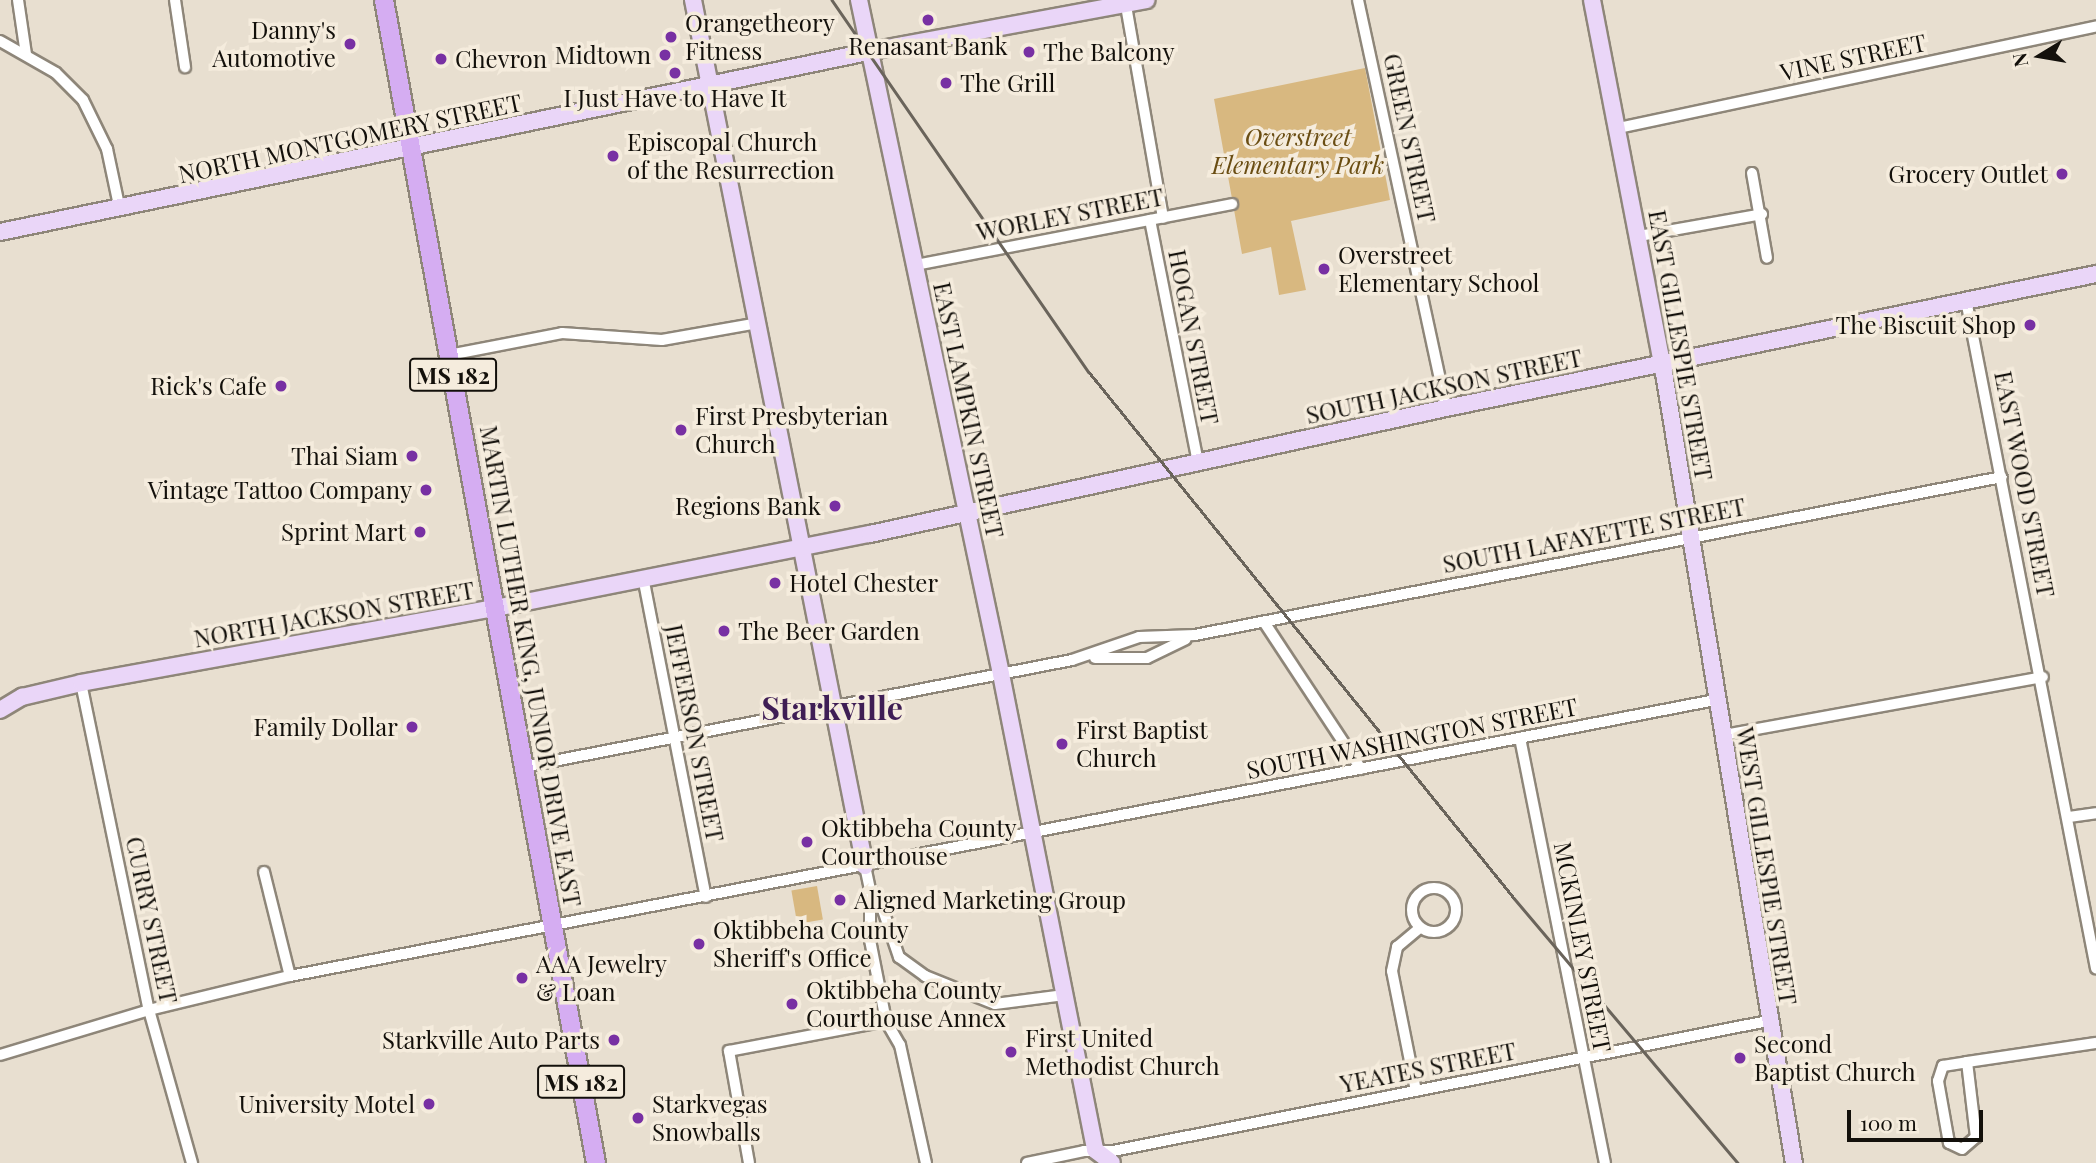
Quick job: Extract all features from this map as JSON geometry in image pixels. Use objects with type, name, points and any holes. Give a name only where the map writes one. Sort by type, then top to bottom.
[{"type":"main road","name":"MARTIN LUTHER KING, JUNIOR DRIVE EAST","points":[[384,0],[553,927]]},
{"type":"main road","name":"MS 182","points":[[553,927],[596,1163]]},
{"type":"street","points":[[18,0],[26,54]]},
{"type":"street","points":[[175,0],[185,67]]},
{"type":"street","points":[[693,0],[870,890],[870,924],[886,1021],[901,1045],[926,1163]]},
{"type":"street","name":"EAST LAMPKIN STREET","points":[[859,0],[967,513],[1004,673],[1031,831],[1096,1156]]},
{"type":"street","name":"NORTH MONTGOMERY STREET","points":[[0,232],[120,210],[869,52],[1147,0]]},
{"type":"street","name":"GREEN STREET","points":[[1359,0],[1446,408]]},
{"type":"street","name":"EAST GILLESPIE STREET","points":[[1592,0],[1639,236],[1720,699]]},
{"type":"street","name":"HOGAN STREET","points":[[1125,2],[1163,218]]},
{"type":"street","name":"VINE STREET","points":[[1618,128],[2096,26]]},
{"type":"street","points":[[0,41],[55,73],[93,117],[111,160],[120,210]]},
{"type":"street","points":[[1752,173],[1762,214],[1767,258]]},
{"type":"street","name":"WORLEY STREET","points":[[916,265],[1232,204]]},
{"type":"street","points":[[1639,236],[1762,214]]},
{"type":"street","name":"HOGAN STREET","points":[[1150,220],[1198,462]]},
{"type":"street","name":"SOUTH JACKSON STREET","points":[[802,547],[1446,408],[2096,274]]},
{"type":"street","name":"EAST WOOD STREET","points":[[1966,300],[2069,817],[2092,916],[2096,968]]},
{"type":"street","points":[[449,355],[562,333],[662,340],[758,323]]},
{"type":"street","name":"SOUTH LAFAYETTE STREET","points":[[523,766],[1072,660],[1139,637],[1163,642],[2002,477]]},
{"type":"street","name":"NORTH JACKSON STREET","points":[[0,710],[22,697],[80,682],[495,608],[802,547]]},
{"type":"street","name":"JEFFERSON STREET","points":[[643,577],[706,897]]},
{"type":"street","points":[[1264,622],[1361,769]]},
{"type":"street","name":"SOUTH LAFAYETTE STREET","points":[[1072,660],[1147,658],[1163,642]]},
{"type":"street","points":[[1120,644],[1118,650],[1123,659]]},
{"type":"street","points":[[1724,735],[2043,677]]},
{"type":"street","name":"CURRY STREET","points":[[80,682],[149,1010],[192,1163]]},
{"type":"street","name":"WEST GILLESPIE STREET","points":[[1720,699],[1768,1021],[1794,1163]]},
{"type":"street","name":"SOUTH WASHINGTON STREET","points":[[0,1055],[149,1010],[290,976],[1720,699]]},
{"type":"street","name":"MCKINLEY STREET","points":[[1520,738],[1605,1163]]},
{"type":"street","points":[[2069,817],[2096,813]]},
{"type":"street","points":[[264,872],[290,976]]},
{"type":"street","points":[[1431,888],[1445,890],[1457,909],[1453,923],[1434,933],[1420,928],[1412,915],[1414,901],[1431,888]]},
{"type":"street","points":[[870,890],[883,910],[884,923],[905,964],[979,1001],[1012,1003],[1064,995]]},
{"type":"street","points":[[870,924],[884,923]]},
{"type":"street","points":[[1416,1091],[1392,971],[1398,947],[1420,928]]},
{"type":"street","points":[[748,1163],[729,1051],[886,1021]]},
{"type":"street","name":"YEATES STREET","points":[[1027,1163],[1096,1156],[1768,1021]]},
{"type":"street","points":[[1967,1062],[1976,1136],[1962,1149],[1949,1143],[1938,1081],[1942,1066],[1967,1062],[2096,1042]]},
{"type":"street","points":[[1096,1156],[1112,1163]]},
{"type":"green space","name":"Overstreet Elementary Park","points":[[1365,68],[1390,200],[1291,221],[1306,290],[1279,295],[1271,247],[1242,254],[1214,99]]},
{"type":"green space","points":[[817,886],[823,919],[797,924],[791,891]]},
{"type":"railway","points":[[832,0],[1089,372],[1514,898],[1738,1163]]},
{"type":"place","name":"Renasant Bank","points":[[928,20]]},
{"type":"place","name":"Orangetheory Fitness","points":[[671,37]]},
{"type":"place","name":"Danny's Automotive","points":[[350,44]]},
{"type":"place","name":"The Balcony","points":[[1029,52]]},
{"type":"place","name":"Midtown","points":[[665,55]]},
{"type":"place","name":"Chevron","points":[[441,59]]},
{"type":"place","name":"I Just Have to Have It","points":[[675,73]]},
{"type":"place","name":"The Grill","points":[[946,83]]},
{"type":"place","name":"Episcopal Church of the Resurrection","points":[[613,156]]},
{"type":"place","name":"Grocery Outlet","points":[[2062,174]]},
{"type":"place","name":"Overstreet Elementary School","points":[[1324,269]]},
{"type":"place","name":"The Biscuit Shop","points":[[2030,325]]},
{"type":"place","name":"Rick's Cafe","points":[[281,386]]},
{"type":"place","name":"First Presbyterian Church","points":[[681,430]]},
{"type":"place","name":"Thai Siam","points":[[412,456]]},
{"type":"place","name":"Vintage Tattoo Company","points":[[426,490]]},
{"type":"place","name":"Regions Bank","points":[[835,506]]},
{"type":"place","name":"Sprint Mart","points":[[420,532]]},
{"type":"place","name":"Hotel Chester","points":[[775,583]]},
{"type":"place","name":"The Beer Garden","points":[[724,631]]},
{"type":"place","name":"Family Dollar","points":[[412,727]]},
{"type":"place","name":"First Baptist Church","points":[[1062,744]]},
{"type":"place","name":"Oktibbeha County Courthouse","points":[[807,842]]},
{"type":"place","name":"Aligned Marketing Group","points":[[840,900]]},
{"type":"place","name":"Oktibbeha County Sheriff's Office","points":[[699,944]]},
{"type":"place","name":"AAA Jewelry & Loan","points":[[522,978]]},
{"type":"place","name":"Oktibbeha County Courthouse Annex","points":[[792,1004]]},
{"type":"place","name":"Starkville Auto Parts","points":[[614,1040]]},
{"type":"place","name":"First United Methodist Church","points":[[1011,1052]]},
{"type":"place","name":"Second Baptist Church","points":[[1740,1058]]},
{"type":"place","name":"University Motel","points":[[429,1104]]},
{"type":"place","name":"Starkvegas Snowballs","points":[[638,1118]]},
{"type":"district","name":"Starkville","points":[[832,707]]}]
